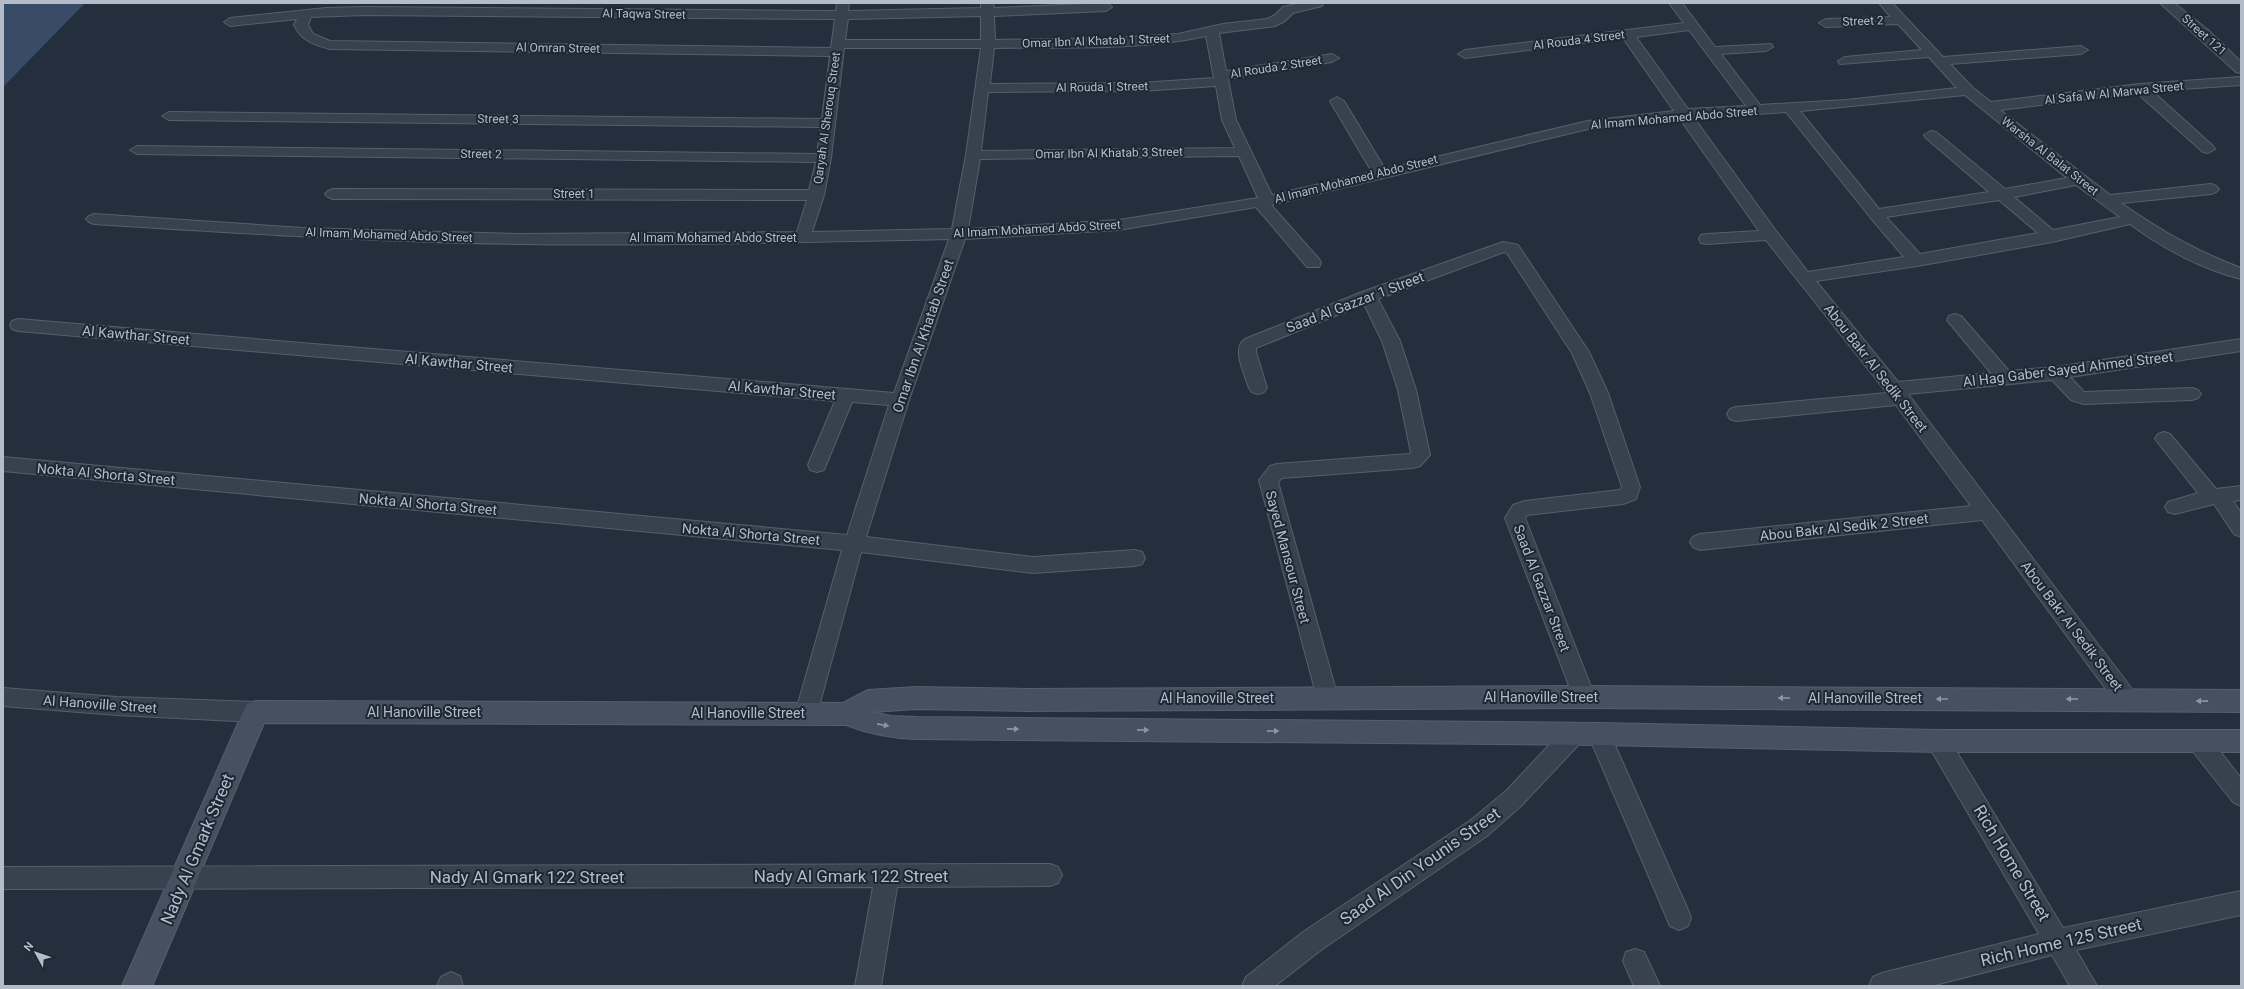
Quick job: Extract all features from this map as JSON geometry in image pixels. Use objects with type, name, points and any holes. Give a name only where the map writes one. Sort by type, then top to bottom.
[{"type":"street","name":"Omar Ibn Al Khatab 1 Street","points":[[988,44],[1113,42],[1178,38],[1212,31],[1270,23],[1280,18],[1288,10],[1317,3]]},
{"type":"street","points":[[1675,3],[1758,110]]},
{"type":"street","points":[[1885,4],[1902,3]]},
{"type":"street","name":"Street 121","points":[[2166,3],[2198,29],[2241,69]]},
{"type":"street","name":"Warsha Al Balat Street","points":[[1885,4],[1968,91],[2079,180],[2132,219],[2173,244],[2241,274]]},
{"type":"street","name":"Al Taqwa Street","points":[[230,22],[306,14],[364,11],[842,10],[1106,7]]},
{"type":"street","name":"Omar Ibn Al Khatab Street","points":[[806,714],[854,543],[900,400],[959,234],[983,88],[988,44],[987,8]]},
{"type":"street","points":[[842,10],[837,48],[988,44]]},
{"type":"street","name":"Al Omran Street","points":[[306,14],[301,25],[304,34],[314,41],[330,45],[837,48]]},
{"type":"street","name":"Street 2","points":[[1826,23],[1901,20]]},
{"type":"street","name":"Al Rouda 4 Street","points":[[1466,54],[1692,26]]},
{"type":"street","points":[[1212,31],[1229,120],[1264,201],[1313,263]]},
{"type":"street","name":"Abou Bakr Al Sedik Street","points":[[1627,34],[1770,234],[1897,393],[1988,512],[2127,700]]},
{"type":"street","points":[[1712,51],[1766,47]]},
{"type":"street","name":"Qaryah Al Sherouq Street","points":[[803,237],[816,195],[824,158],[837,48]]},
{"type":"street","points":[[1845,61],[2081,50]]},
{"type":"street","name":"Al Rouda 2 Street","points":[[1220,79],[1332,58]]},
{"type":"street","name":"Al Rouda 1 Street","points":[[983,88],[1140,87],[1220,79]]},
{"type":"street","name":"Al Safa W Al Marwa Street","points":[[1987,107],[2140,88],[2241,81]]},
{"type":"street","points":[[2140,88],[2208,148]]},
{"type":"street","name":"Al Imam Mohamed Abdo Street","points":[[94,219],[303,233],[519,239],[803,237],[959,234],[1119,225],[1264,201],[1568,128],[1683,114],[1846,104],[1968,91]]},
{"type":"street","points":[[1337,101],[1380,173]]},
{"type":"street","points":[[1790,108],[1875,214],[1917,261]]},
{"type":"street","name":"Street 3","points":[[169,116],[828,123]]},
{"type":"street","points":[[1931,135],[2000,195],[2052,236]]},
{"type":"street","name":"Street 2","points":[[138,150],[824,158]]},
{"type":"street","name":"Omar Ibn Al Khatab 3 Street","points":[[973,155],[1244,152]]},
{"type":"street","points":[[1875,214],[2000,195],[2079,180]]},
{"type":"street","points":[[2108,200],[2211,189]]},
{"type":"street","name":"Street 1","points":[[333,194],[816,195]]},
{"type":"street","points":[[1804,278],[1917,261],[2052,236],[2132,219]]},
{"type":"street","points":[[1707,239],[1770,234]]},
{"type":"street","name":"Saad Al Gazzar 1 Street","points":[[1258,388],[1247,352],[1248,345],[1251,343],[1368,296],[1506,247]]},
{"type":"street","name":"Saad Al Gazzar Street","points":[[1506,247],[1512,249],[1580,352],[1599,393],[1631,487],[1629,494],[1623,497],[1525,508],[1520,510],[1515,518],[1584,697]]},
{"type":"street","points":[[2222,266],[2241,263]]},
{"type":"street","name":"Sayed Mansour Street","points":[[1327,698],[1268,480],[1277,471],[1413,462],[1421,456],[1407,390],[1391,341],[1368,296]]},
{"type":"street","points":[[1955,320],[2005,378]]},
{"type":"street","name":"Al Kawthar Street","points":[[18,325],[900,400]]},
{"type":"street","name":"Al Hag Gaber Sayed Ahmed Street","points":[[1736,414],[2005,378],[2056,373],[2241,345]]},
{"type":"street","points":[[2056,373],[2077,396],[2084,398],[2192,394]]},
{"type":"street","points":[[817,465],[846,396]]},
{"type":"street","points":[[2164,439],[2216,497],[2241,529]]},
{"type":"street","name":"Nokta Al Shorta Street","points":[[3,464],[854,543],[1033,565],[1051,565],[1135,558]]},
{"type":"street","points":[[2175,507],[2216,497],[2241,493]]},
{"type":"street","name":"Abou Bakr Al Sedik 2 Street","points":[[1700,542],[1988,512]]},
{"type":"street","name":"Al Hanoville Street","points":[[3,697],[117,706],[256,712],[846,714],[885,726],[916,728],[1599,734],[1938,741],[2241,741]]},
{"type":"street","name":"Al Hanoville Street","points":[[846,714],[868,701],[890,698],[1025,700],[1584,697],[2241,701]]},
{"type":"street","name":"Nady Al Gmark Street","points":[[137,986],[256,712]]},
{"type":"street","name":"Saad Al Din Younis Street","points":[[1255,986],[1312,941],[1479,828],[1514,798],[1574,734]]},
{"type":"street","points":[[1599,734],[1679,918]]},
{"type":"street","name":"Rich Home Street","points":[[1938,741],[2084,986]]},
{"type":"street","points":[[2200,742],[2241,795]]},
{"type":"street","points":[[868,986],[887,875]]},
{"type":"street","name":"Nady Al Gmark 122 Street","points":[[3,878],[1050,875]]},
{"type":"street","name":"Rich Home 125 Street","points":[[1882,986],[2058,941],[2241,903]]},
{"type":"street","points":[[1635,961],[1646,986]]},
{"type":"water","points":[[3,3],[85,3],[3,87]]}]
